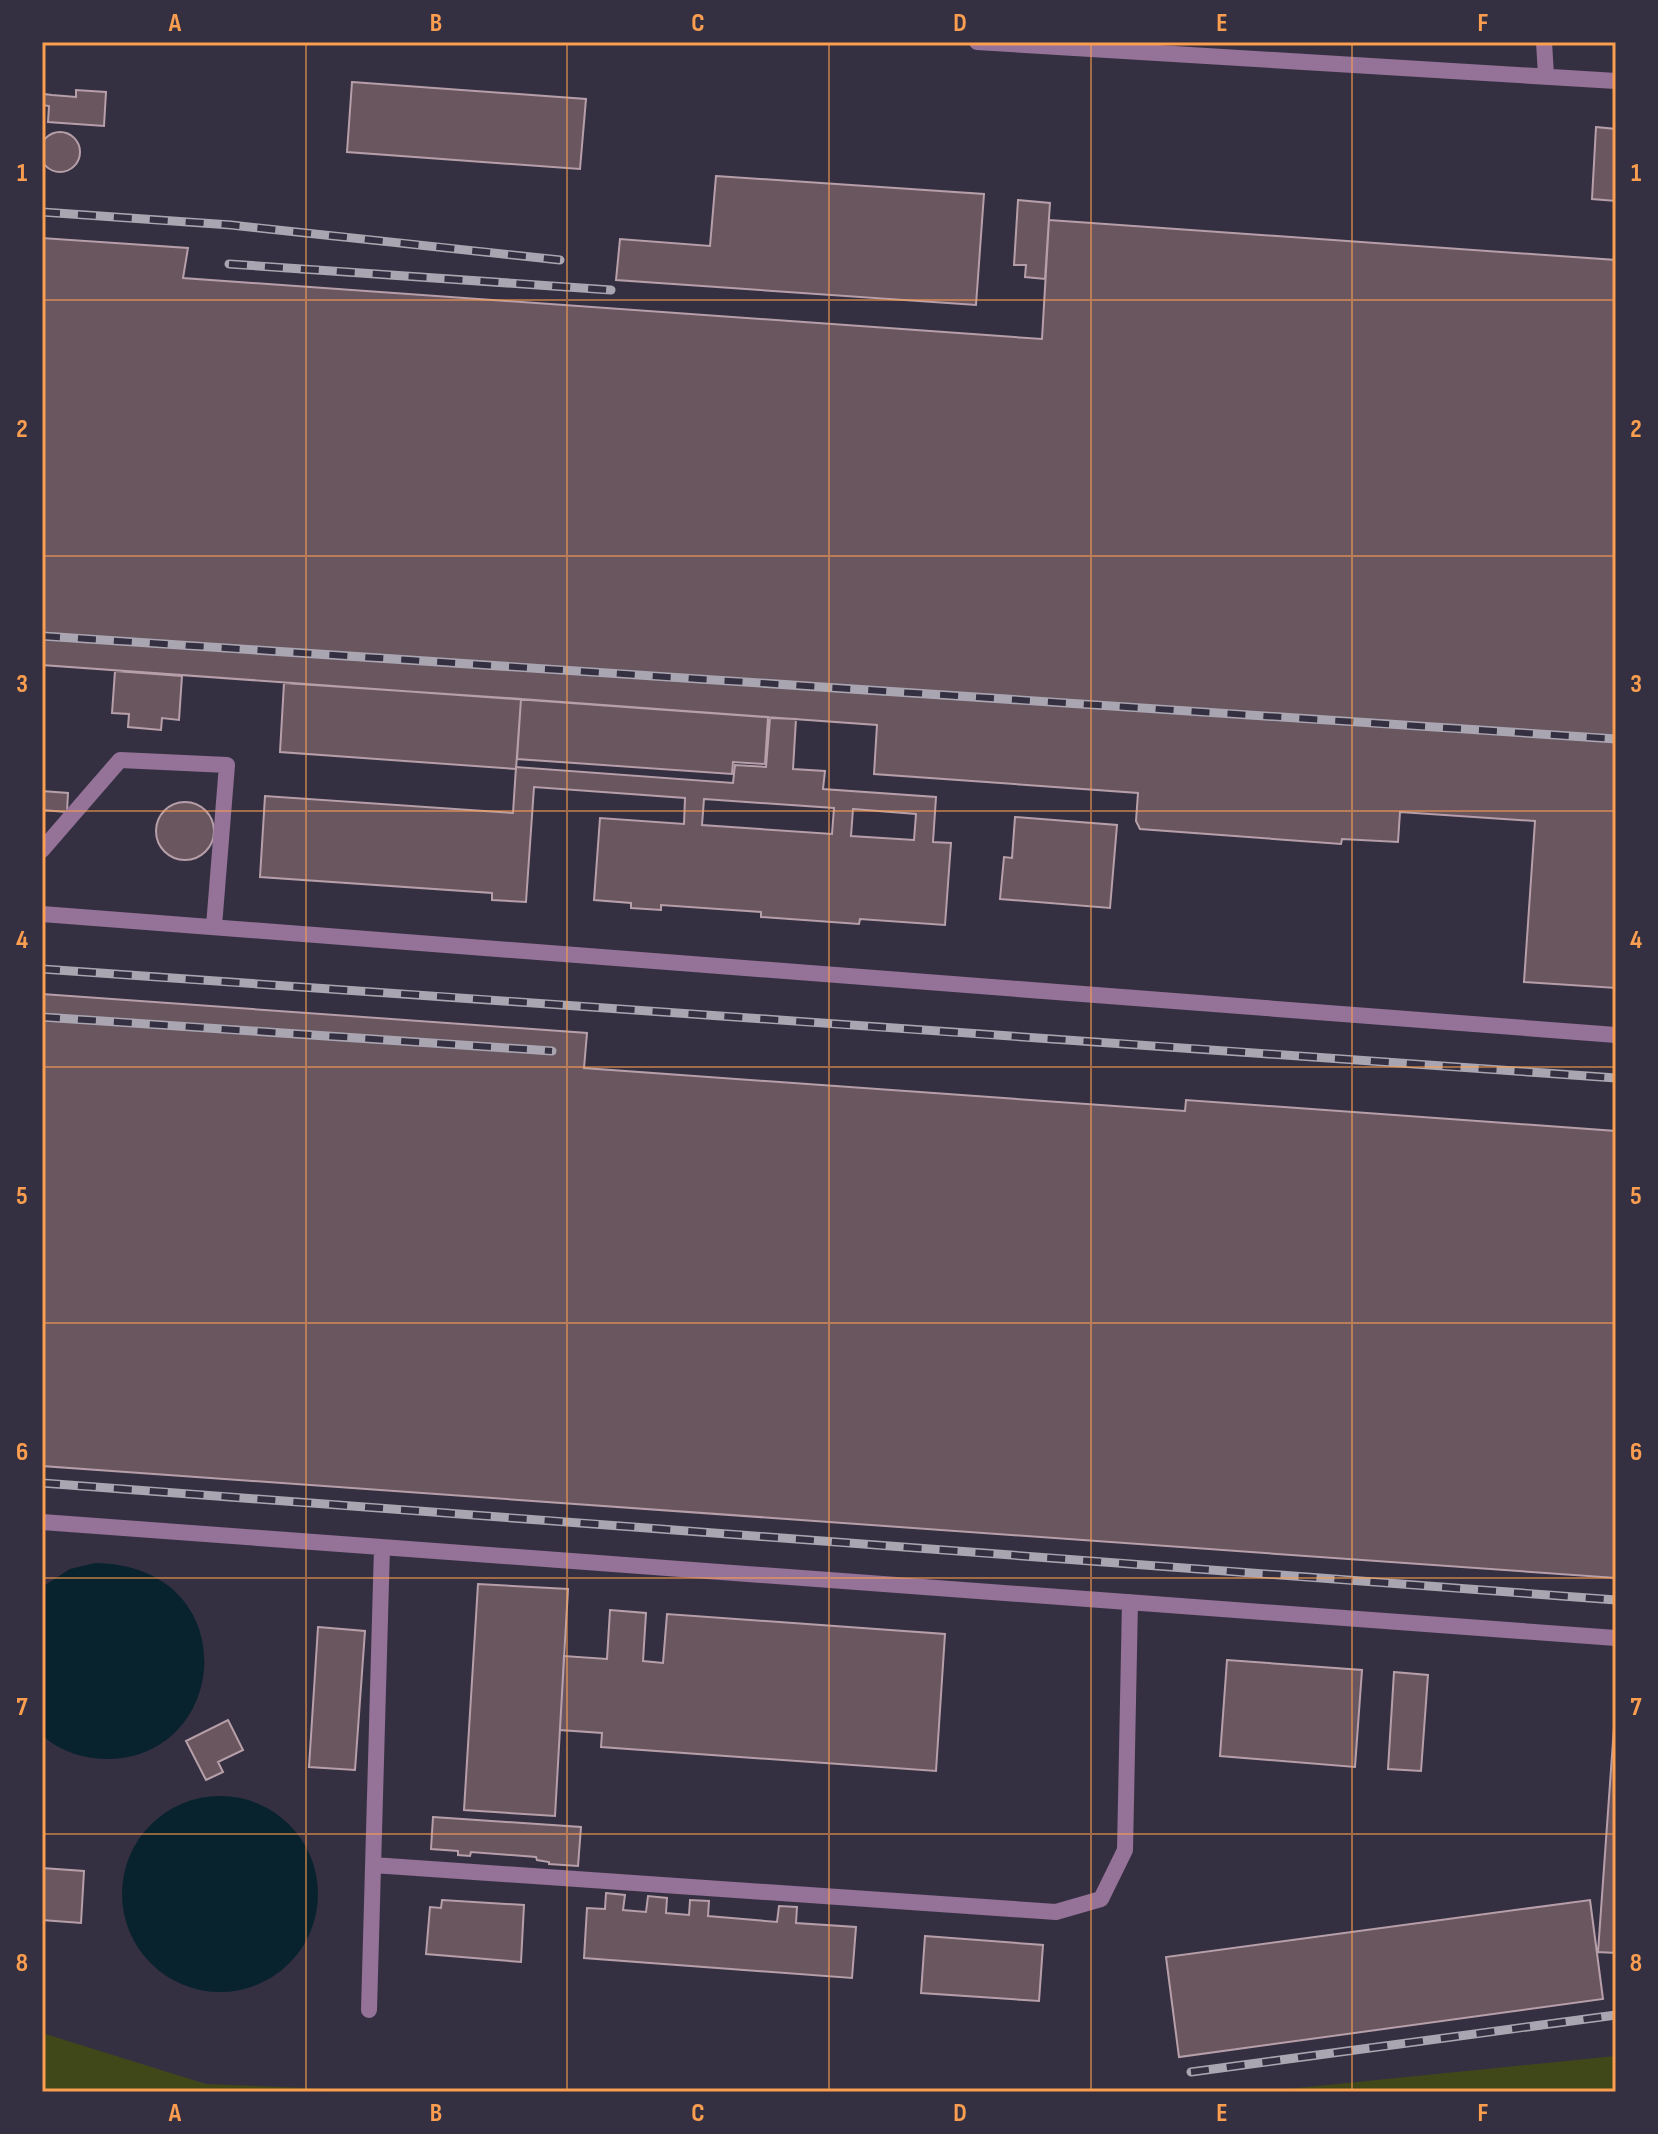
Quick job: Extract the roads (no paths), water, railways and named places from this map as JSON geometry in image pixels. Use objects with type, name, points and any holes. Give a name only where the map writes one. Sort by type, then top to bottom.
[{"type":"lane","points":[[977,42],[1616,81]]},
{"type":"lane","points":[[1544,42],[1546,75]]},
{"type":"lane","points":[[42,850],[120,760],[227,765],[214,926]]},
{"type":"lane","points":[[42,914],[1616,1035]]},
{"type":"lane","points":[[42,1522],[1616,1638]]},
{"type":"lane","points":[[369,2010],[382,1547]]},
{"type":"lane","points":[[373,1865],[1056,1912],[1101,1899],[1125,1850],[1130,1602]]},
{"type":"water","points":[[95,1563],[144,1572],[178,1594],[198,1625],[204,1661],[198,1696],[180,1727],[150,1750],[109,1759],[73,1753],[42,1735],[42,1587],[70,1569]]},
{"type":"water","points":[[220,1796],[258,1803],[275,1812],[289,1825],[302,1839],[311,1856],[318,1894],[311,1932],[302,1949],[289,1963],[275,1976],[258,1985],[220,1992],[182,1985],[165,1976],[151,1963],[138,1949],[129,1932],[122,1894],[129,1856],[138,1839],[151,1825],[165,1812],[182,1803]]},
{"type":"railway","points":[[42,212],[231,225],[560,260]]},
{"type":"railway","points":[[229,264],[611,290]]},
{"type":"railway","points":[[42,636],[1616,739]]},
{"type":"railway","points":[[42,969],[1616,1078]]},
{"type":"railway","points":[[42,1017],[552,1051]]},
{"type":"railway","points":[[42,1483],[1616,1600]]},
{"type":"railway","points":[[1191,2072],[1616,2015]]}]
